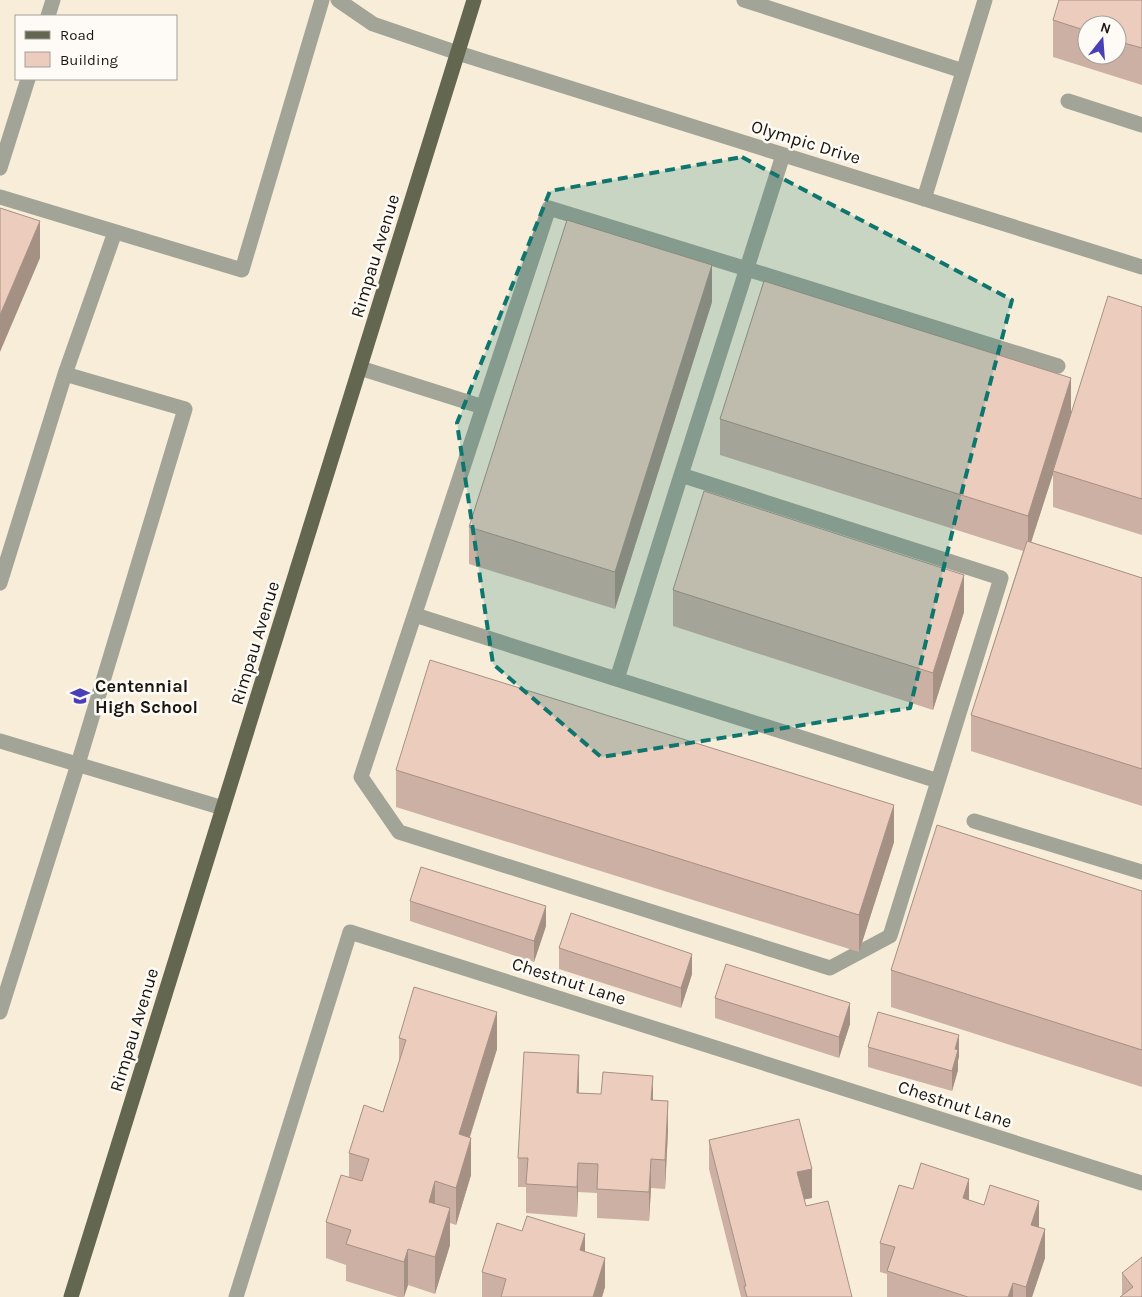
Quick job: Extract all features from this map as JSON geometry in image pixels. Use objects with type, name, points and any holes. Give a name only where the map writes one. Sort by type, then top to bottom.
[{"type":"main road","name":"Rimpau Avenue","points":[[71,1297],[474,0]]},
{"type":"street","points":[[48,15],[54,0]]},
{"type":"street","points":[[0,197],[242,270],[322,0]]},
{"type":"street","name":"Olympic Drive","points":[[338,0],[373,24],[458,53],[1142,267]]},
{"type":"street","points":[[744,0],[963,70]]},
{"type":"street","points":[[924,199],[985,0]]},
{"type":"street","points":[[0,168],[28,80]]},
{"type":"street","points":[[1068,101],[1142,126]]},
{"type":"street","points":[[617,678],[783,154]]},
{"type":"street","points":[[680,475],[1000,578],[890,936],[830,968],[399,832],[361,777],[549,208],[1058,366]]},
{"type":"street","points":[[0,583],[65,374],[115,232]]},
{"type":"street","points":[[360,368],[483,407]]},
{"type":"street","points":[[0,1012],[78,764],[185,409],[65,374]]},
{"type":"street","points":[[415,615],[938,781]]},
{"type":"street","points":[[0,741],[223,808]]},
{"type":"street","points":[[974,821],[1142,872]]},
{"type":"street","name":"Chestnut Lane","points":[[236,1297],[350,932],[1142,1183]]},
{"type":"highlighted area","points":[[742,157],[1012,300],[964,483],[910,708],[601,757],[493,664],[457,423],[550,191]]},
{"type":"building","points":[[1059,0],[1142,0],[1142,48],[1127,44],[1127,15],[1077,15],[1077,28],[1053,20]]},
{"type":"building","points":[[0,208],[40,221],[0,315]]},
{"type":"building","points":[[567,220],[712,265],[615,572],[469,527]]},
{"type":"building","points":[[764,281],[1071,378],[1028,516],[720,419]]},
{"type":"building","points":[[1108,296],[1142,307],[1142,499],[1053,471]]},
{"type":"building","points":[[704,491],[964,575],[933,673],[673,590]]},
{"type":"building","points":[[1027,541],[1142,578],[1142,769],[971,715]]},
{"type":"building","points":[[430,660],[894,805],[859,915],[396,770]]},
{"type":"building","points":[[937,825],[1142,891],[1142,1050],[891,970]]},
{"type":"building","points":[[421,867],[546,906],[534,941],[410,901]]},
{"type":"building","points":[[571,913],[692,954],[681,988],[559,948]]},
{"type":"building","points":[[726,964],[850,1003],[839,1037],[715,998]]},
{"type":"building","points":[[414,987],[497,1012],[459,1134],[471,1138],[456,1188],[435,1181],[429,1202],[450,1208],[435,1257],[408,1249],[404,1262],[346,1244],[351,1230],[326,1222],[341,1175],[362,1181],[369,1159],[349,1153],[364,1105],[383,1112],[406,1040],[399,1038]]},
{"type":"building","points":[[878,1012],[959,1035],[955,1049],[958,1050],[952,1071],[868,1047]]},
{"type":"building","points":[[524,1052],[579,1055],[577,1093],[601,1094],[603,1072],[653,1076],[651,1100],[668,1101],[665,1160],[651,1159],[649,1192],[597,1189],[598,1164],[578,1163],[577,1187],[526,1184],[528,1158],[518,1158]]},
{"type":"building","points":[[799,1119],[812,1169],[797,1172],[806,1206],[828,1201],[852,1297],[747,1297],[744,1286],[746,1286],[709,1140]]},
{"type":"building","points":[[921,1163],[969,1179],[963,1198],[984,1205],[990,1185],[1039,1201],[1031,1225],[1045,1229],[1026,1287],[1013,1283],[1008,1297],[968,1297],[887,1271],[895,1247],[880,1243],[899,1185],[913,1189]]},
{"type":"building","points":[[527,1216],[585,1234],[580,1250],[605,1258],[593,1297],[501,1297],[506,1279],[482,1272],[497,1223],[522,1231]]},
{"type":"building","points":[[1142,1257],[1142,1297],[1120,1297],[1133,1287],[1122,1273]]},
{"type":"place","name":"Centennial High School","points":[[80,696]]}]
